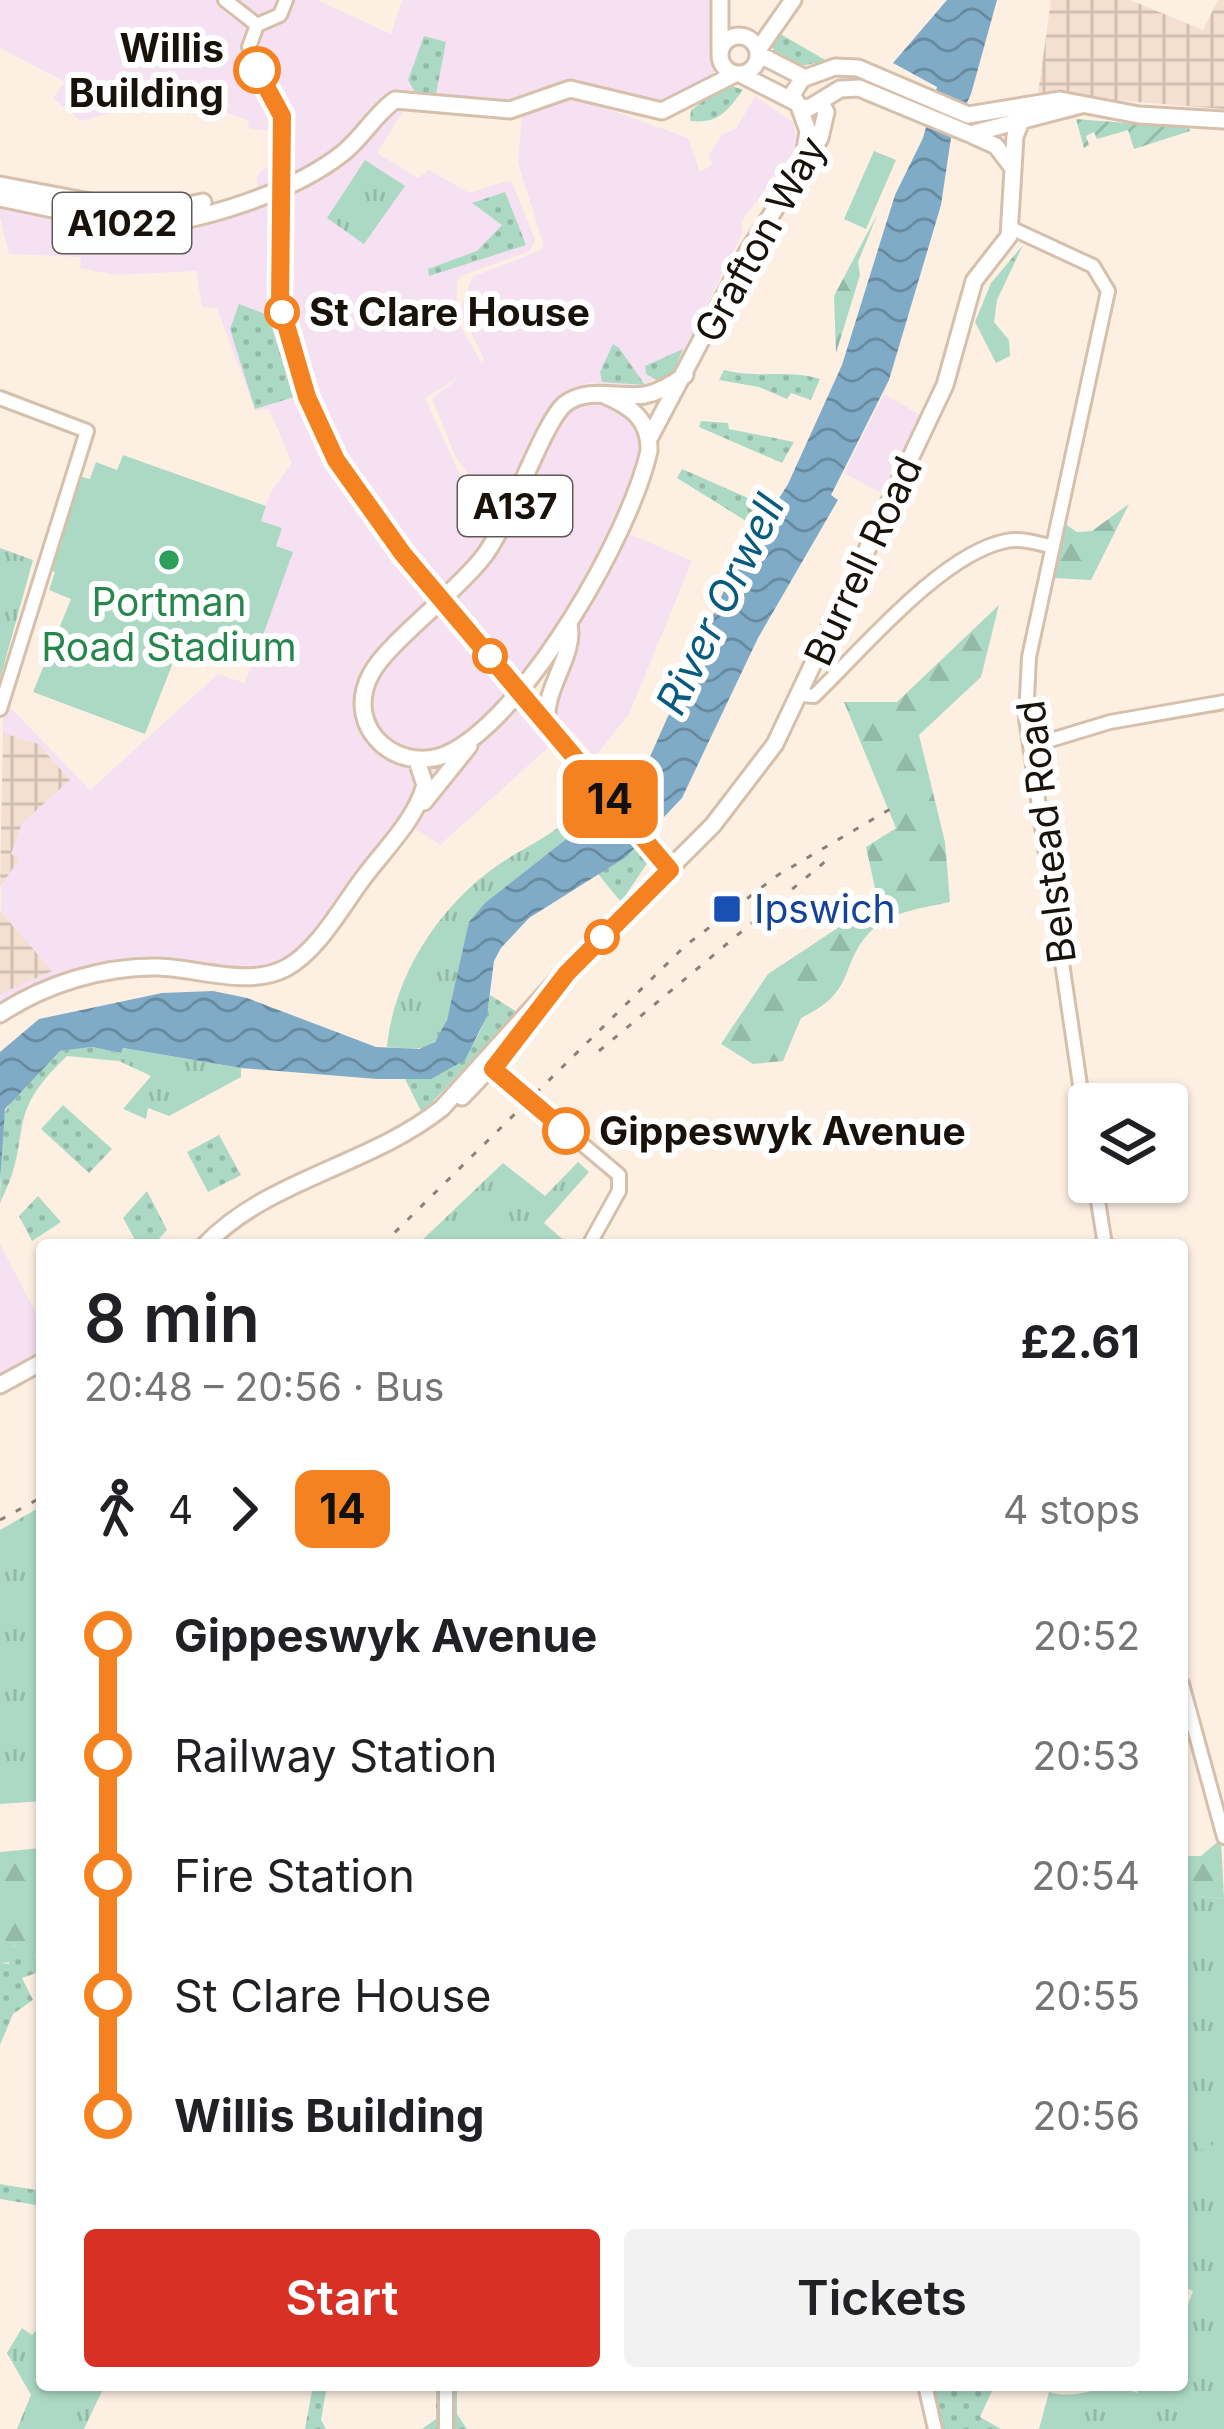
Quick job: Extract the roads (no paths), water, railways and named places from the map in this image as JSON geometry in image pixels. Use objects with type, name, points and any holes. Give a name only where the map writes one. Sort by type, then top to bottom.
[{"type":"main road","points":[[720,0],[720,54],[738,74],[809,109],[848,87],[873,92],[1004,152],[1014,167]]},
{"type":"main road","points":[[738,74],[751,70],[793,0]]},
{"type":"main road","points":[[692,98],[720,54],[739,36],[762,55],[820,85],[821,99]]},
{"type":"main road","points":[[803,160],[808,138],[792,89],[835,68],[874,74],[966,114],[992,130],[1014,167]]},
{"type":"main road","name":"A1022","points":[[0,198],[134,226],[156,225],[269,194],[341,154],[395,100],[510,110],[565,90],[655,112],[738,74]]},
{"type":"main road","name":"Grafton Way","points":[[650,437],[726,291],[823,130],[826,112],[821,99]]},
{"type":"main road","points":[[966,114],[1081,105],[1224,120]]},
{"type":"main road","points":[[964,133],[992,130],[1024,112]]},
{"type":"main road","points":[[1012,228],[1014,167],[1024,112]]},
{"type":"main road","points":[[284,183],[277,274],[287,335],[307,397],[340,467],[443,604]]},
{"type":"main road","name":"A1022","points":[[0,184],[149,214],[284,183]]},
{"type":"main road","name":"Burrell Road","points":[[213,1239],[252,1209],[424,1121],[489,1065],[567,973],[746,787],[801,695],[948,379],[974,281],[1012,228]]},
{"type":"main road","name":"Grafton Way","points":[[443,604],[504,528],[561,407],[577,398],[643,395],[686,375]]},
{"type":"main road","points":[[604,395],[632,409],[650,437]]},
{"type":"main road","name":"A137","points":[[0,1014],[62,985],[115,971],[156,968],[252,977],[284,970],[308,950],[412,814],[569,625],[617,536],[645,468],[650,437]]},
{"type":"main road","points":[[426,583],[457,589]]},
{"type":"main road","name":"A137","points":[[443,604],[383,659],[366,686],[365,718],[373,735],[392,754],[417,761],[446,754],[482,730]]},
{"type":"main road","points":[[542,717],[571,637],[569,625]]},
{"type":"main road","points":[[518,688],[670,870]]},
{"type":"main road","points":[[503,705],[521,703],[542,717]]},
{"type":"main road","points":[[412,814],[425,785],[417,761]]},
{"type":"main road","points":[[0,1385],[36,1365]]},
{"type":"street","points":[[284,183],[282,116],[249,47],[257,25],[280,15],[286,0]]},
{"type":"street","points":[[230,2],[257,25]]},
{"type":"street","name":"Belstead Road","points":[[1012,228],[1100,273],[1107,301],[1028,657],[1031,746],[1080,1083]]},
{"type":"street","points":[[0,398],[87,431],[0,709]]},
{"type":"street","points":[[801,695],[814,696],[921,593],[993,545],[1021,540],[1053,547]]},
{"type":"street","points":[[1031,746],[1224,702]]},
{"type":"street","points":[[1035,774],[1057,738]]},
{"type":"street","points":[[489,1065],[613,1168],[620,1181],[593,1239]]},
{"type":"street","points":[[1098,1203],[1104,1239]]},
{"type":"street","points":[[1188,1706],[1224,1837]]},
{"type":"street","points":[[446,2391],[446,2429]]},
{"type":"street","points":[[927,2391],[935,2429]]},
{"type":"water","name":"River Orwell","points":[[947,0],[997,0],[971,94],[951,138],[941,205],[889,380],[831,495],[838,500],[758,638],[682,798],[626,857],[529,918],[501,948],[494,961],[487,1016],[465,1060],[431,1079],[377,1079],[241,1068],[123,1048],[121,1053],[92,1047],[60,1051],[5,1109],[0,1182],[0,1052],[39,1019],[162,993],[213,991],[247,998],[376,1047],[419,1049],[435,1042],[447,1020],[469,922],[486,902],[607,807],[644,770],[731,575],[788,484],[842,365],[895,195],[923,138],[937,87],[893,63]]},
{"type":"railway","points":[[388,1239],[685,946],[778,875],[897,805]]},
{"type":"railway","points":[[599,1051],[833,855]]},
{"type":"railway","points":[[0,1520],[36,1500]]},
{"type":"place","name":"Willis Building","points":[[257,70]]},
{"type":"place","name":"St Clare House","points":[[282,312]]},
{"type":"place","name":"Portman Road Stadium","points":[[169,560]]},
{"type":"place","name":"Ipswich","points":[[727,909]]},
{"type":"place","name":"Gippeswyk Avenue","points":[[566,1131]]}]
